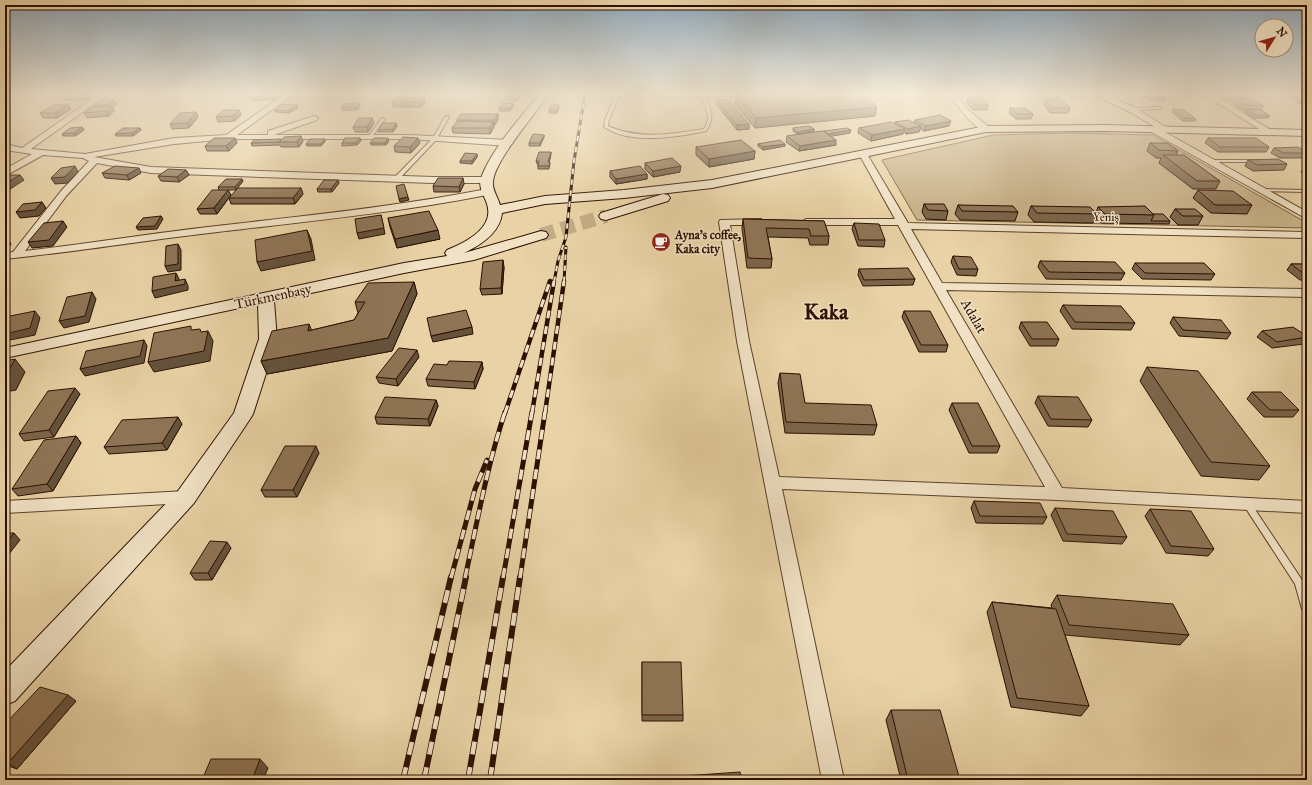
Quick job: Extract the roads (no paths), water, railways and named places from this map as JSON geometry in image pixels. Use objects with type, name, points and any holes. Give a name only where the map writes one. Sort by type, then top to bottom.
[{"type":"street","points":[[23,151],[52,131]]},
{"type":"street","points":[[228,137],[237,131]]},
{"type":"street","points":[[260,137],[278,131]]},
{"type":"street","points":[[5,256],[73,249],[208,230],[330,217],[447,200],[487,186],[509,143],[518,131]]},
{"type":"street","points":[[495,210],[545,200],[624,194],[712,184],[978,131]]},
{"type":"street","points":[[1156,131],[1307,216]]},
{"type":"street","points":[[1222,131],[1307,133]]},
{"type":"street","points":[[84,156],[174,141],[228,137],[370,136],[509,143]]},
{"type":"street","points":[[5,147],[23,151],[84,156],[95,160],[151,170],[397,178],[487,186]]},
{"type":"street","points":[[5,173],[42,152]]},
{"type":"street","name":"Adalat","points":[[863,154],[1057,494]]},
{"type":"street","points":[[17,254],[64,193],[95,160]]},
{"type":"street","points":[[606,216],[712,184]]},
{"type":"street","points":[[404,268],[453,253],[480,239],[493,222],[495,210],[487,186]]},
{"type":"street","points":[[778,222],[724,222],[743,341],[833,780]]},
{"type":"street","name":"Yeniş","points":[[794,222],[1307,235]]},
{"type":"street","name":"Türkmenbaşy","points":[[5,353],[404,268],[474,256],[541,235]]},
{"type":"street","points":[[939,286],[1307,293]]},
{"type":"street","points":[[5,691],[186,497],[243,414],[268,339],[266,298]]},
{"type":"street","points":[[772,483],[1057,494],[1307,507]]},
{"type":"street","points":[[5,507],[186,497]]},
{"type":"lane","points":[[370,136],[374,131]]},
{"type":"lane","points":[[397,178],[435,140],[440,131]]},
{"type":"lane","points":[[612,131],[654,136],[700,131]]},
{"type":"lane","points":[[1209,161],[1266,161]]},
{"type":"lane","points":[[1261,190],[1307,191]]},
{"type":"lane","points":[[1248,504],[1299,583],[1307,609]]},
{"type":"tunnel","points":[[541,235],[606,216]]},
{"type":"railway","points":[[554,282],[558,261],[566,237],[574,161],[579,131]]},
{"type":"railway","points":[[564,282],[566,247]]},
{"type":"railway","points":[[505,413],[550,281]]},
{"type":"railway","points":[[532,413],[554,281]]},
{"type":"railway","points":[[545,413],[564,281]]},
{"type":"railway","points":[[465,578],[488,474],[505,412]]},
{"type":"railway","points":[[503,578],[532,412]]},
{"type":"railway","points":[[520,578],[545,412]]},
{"type":"railway","points":[[451,578],[475,489],[487,460]]},
{"type":"railway","points":[[403,780],[451,577]]},
{"type":"railway","points":[[424,780],[466,577]]},
{"type":"railway","points":[[468,780],[503,577]]},
{"type":"railway","points":[[490,780],[520,577]]},
{"type":"place","name":"Ayna's coffee, Kaka city","points":[[661,242]]},
{"type":"district","name":"Kaka","points":[[826,311]]}]
